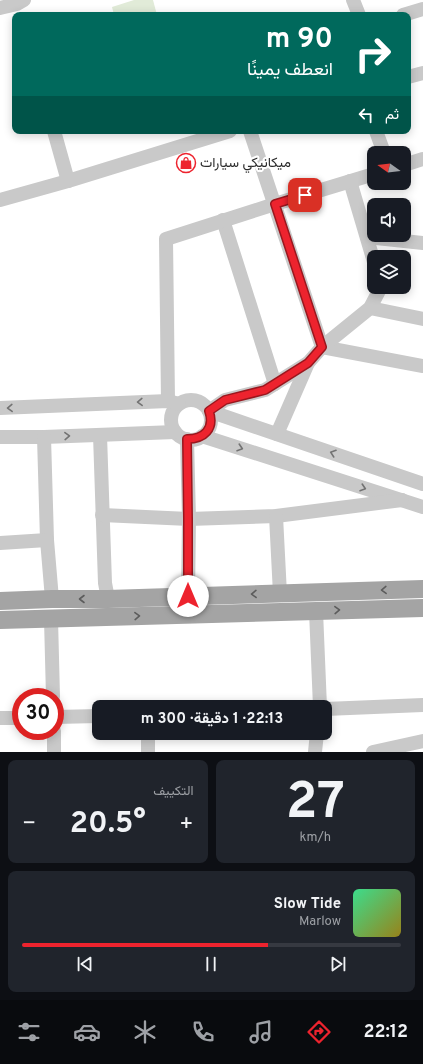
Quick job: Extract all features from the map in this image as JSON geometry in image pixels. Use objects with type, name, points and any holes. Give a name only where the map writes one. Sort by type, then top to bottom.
[{"type":"main road","points":[[0,601],[280,594],[423,588]]},
{"type":"main road","points":[[0,620],[423,608]]},
{"type":"street","points":[[353,0],[358,12]]},
{"type":"street","points":[[0,8],[20,5]]},
{"type":"street","points":[[411,13],[423,9]]},
{"type":"street","points":[[411,76],[423,73]]},
{"type":"street","points":[[55,134],[68,181]]},
{"type":"street","points":[[0,200],[68,181],[220,134]]},
{"type":"street","points":[[251,134],[322,347]]},
{"type":"street","points":[[377,134],[381,146]]},
{"type":"street","points":[[411,163],[423,159]]},
{"type":"street","points":[[411,166],[423,168]]},
{"type":"street","points":[[188,596],[188,519],[181,435],[172,426],[171,420],[174,408],[166,239],[222,220],[367,176]]},
{"type":"street","points":[[350,181],[367,237]]},
{"type":"street","points":[[222,220],[275,384]]},
{"type":"street","points":[[407,242],[423,244]]},
{"type":"street","points":[[209,411],[225,400],[265,390],[308,363],[322,347],[370,308],[377,294]]},
{"type":"street","points":[[370,308],[423,318]]},
{"type":"street","points":[[322,347],[423,366]]},
{"type":"street","points":[[277,434],[308,363]]},
{"type":"street","points":[[0,408],[195,400],[206,406],[211,416],[211,422],[207,432],[195,439],[181,435],[0,437]]},
{"type":"street","points":[[209,411],[423,484]]},
{"type":"street","points":[[100,435],[105,583],[108,599]]},
{"type":"street","points":[[202,436],[423,507]]},
{"type":"street","points":[[44,437],[47,540],[52,599]]},
{"type":"street","points":[[102,515],[188,519],[276,516],[402,500]]},
{"type":"street","points":[[276,516],[280,594]]},
{"type":"street","points":[[0,542],[47,540]]},
{"type":"street","points":[[316,611],[320,700]]},
{"type":"street","points":[[51,619],[53,688]]},
{"type":"street","points":[[332,709],[423,705]]},
{"type":"street","points":[[64,717],[92,716]]},
{"type":"street","points":[[0,718],[12,718]]},
{"type":"street","points":[[54,740],[54,752]]},
{"type":"street","points":[[148,740],[148,752]]},
{"type":"street","points":[[315,752],[316,740]]},
{"type":"street","points":[[373,752],[396,749],[423,741]]},
{"type":"green space","points":[[134,0],[153,0],[156,12],[113,12],[112,7]]},
{"type":"place","name":"ميكانيكي سيارات","points":[[186,163]]},
{"type":"route","points":[[188,596],[187,439],[195,439],[207,432],[211,422],[209,411],[225,400],[265,390],[308,363],[322,347],[275,204],[305,195]]}]
